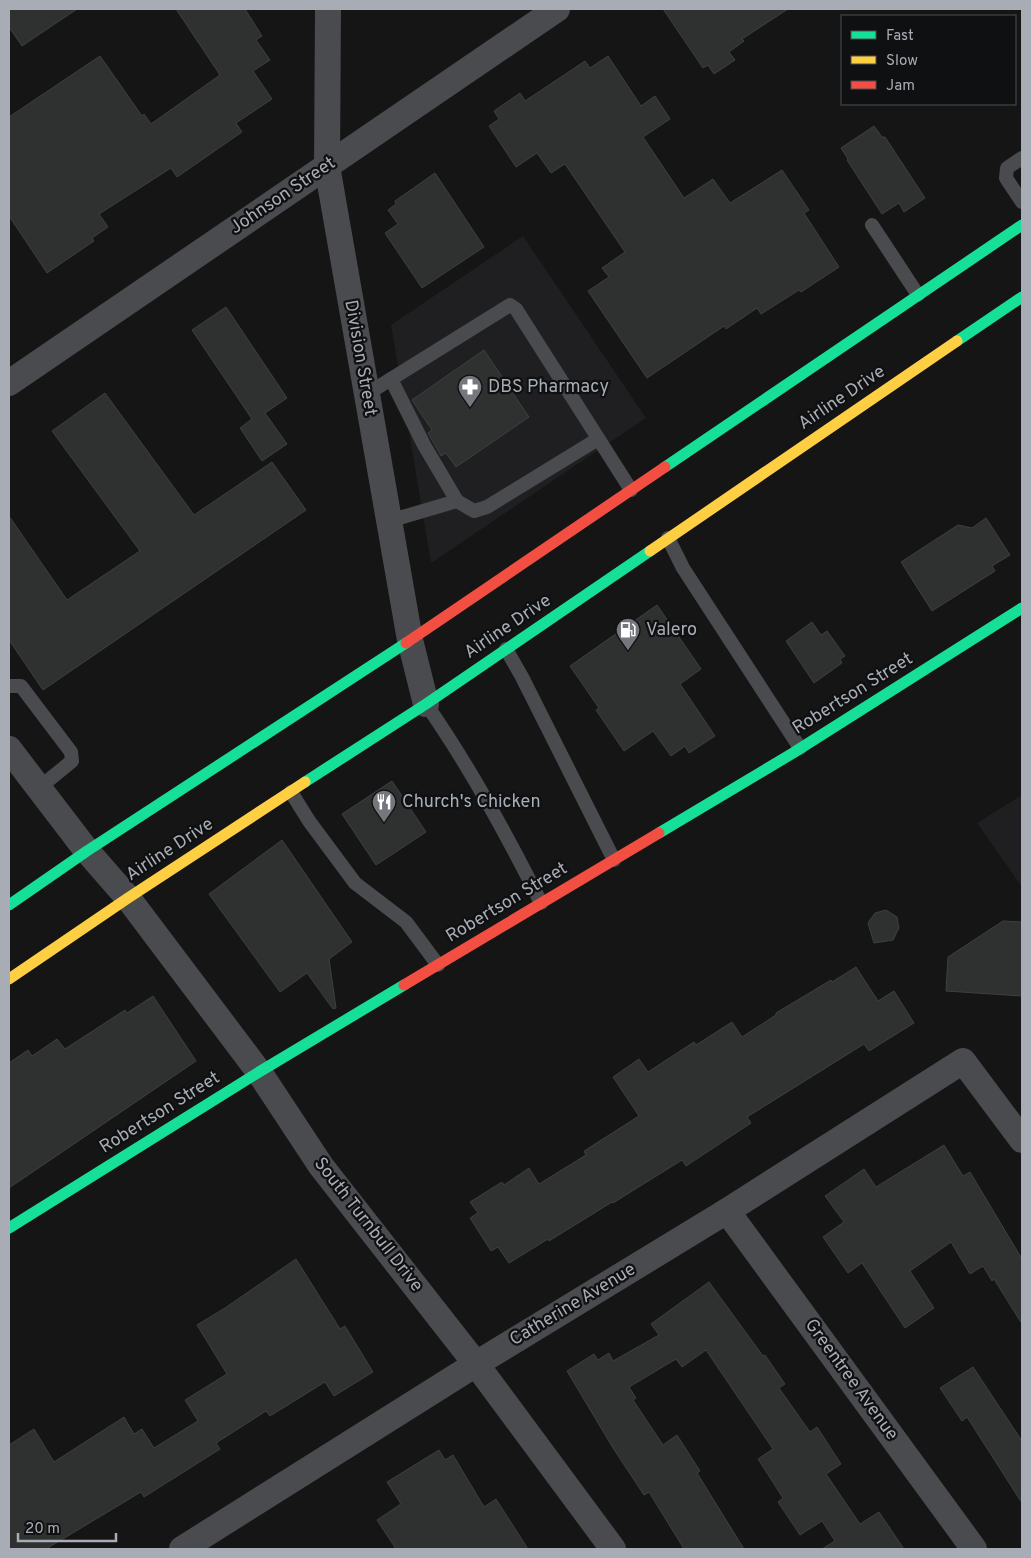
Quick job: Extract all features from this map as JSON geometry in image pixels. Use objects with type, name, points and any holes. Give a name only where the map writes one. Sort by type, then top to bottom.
[{"type":"main road","points":[[9,905],[87,851],[410,640],[1022,225]]},
{"type":"main road","name":"Airline Drive","points":[[9,979],[128,898],[426,704],[1022,297]]},
{"type":"main road","name":"Robertson Street","points":[[9,1228],[259,1072],[800,748],[1022,608]]},
{"type":"street","name":"Division Street","points":[[328,9],[327,166],[410,640],[426,704]]},
{"type":"street","name":"Johnson Street","points":[[9,383],[557,9]]},
{"type":"street","name":"South Turnbull Drive","points":[[9,749],[87,851],[128,898],[259,1072],[321,1166],[476,1364],[613,1549]]},
{"type":"street","name":"Catherine Avenue","points":[[182,1549],[476,1364],[727,1211],[963,1061],[1022,1140]]},
{"type":"street","name":"Greentree Avenue","points":[[727,1211],[974,1549]]},
{"type":"lane","points":[[1022,158],[1007,168],[1006,178],[1022,202]]},
{"type":"lane","points":[[872,225],[918,295]]},
{"type":"lane","points":[[366,394],[510,305],[516,309],[631,490]]},
{"type":"lane","points":[[391,379],[424,445],[457,501],[474,511],[487,507],[598,439]]},
{"type":"lane","points":[[389,521],[457,501]]},
{"type":"lane","points":[[668,538],[684,568],[800,748]]},
{"type":"lane","points":[[506,649],[614,860]]},
{"type":"lane","points":[[9,686],[21,686],[71,752],[72,761],[39,788]]},
{"type":"lane","points":[[426,704],[450,739],[511,843],[541,903]]},
{"type":"lane","points":[[291,792],[309,821],[355,883],[406,922],[438,965]]},
{"type":"shaded area","points":[[523,236],[646,418],[431,563],[391,325]]},
{"type":"shaded area","points":[[1022,795],[1022,887],[977,823]]},
{"type":"building","points":[[9,9],[77,9],[22,46],[9,27]]},
{"type":"building","points":[[176,9],[245,9],[262,36],[256,40],[270,60],[253,71],[272,99],[236,123],[242,132],[177,177],[171,168],[99,214],[108,227],[92,238],[94,241],[47,273],[9,216],[9,117],[100,56],[142,116],[144,114],[151,124],[220,75]]},
{"type":"building","points":[[663,9],[788,9],[742,39],[744,41],[729,52],[735,60],[714,74],[708,65],[703,68]]},
{"type":"building","points":[[608,56],[641,106],[655,96],[670,119],[643,137],[684,198],[713,179],[730,203],[782,170],[809,210],[804,213],[839,267],[801,292],[799,290],[761,314],[757,308],[726,329],[724,326],[647,378],[588,291],[609,277],[602,268],[625,252],[565,164],[551,173],[537,153],[516,167],[489,126],[499,119],[494,111],[520,93],[525,101],[585,61],[590,68]]},
{"type":"building","points":[[874,126],[882,137],[885,137],[925,198],[904,212],[899,203],[882,214],[841,148]]},
{"type":"building","points":[[435,173],[484,247],[422,288],[385,233],[398,224],[388,210],[396,204],[395,201]]},
{"type":"building","points":[[226,307],[287,398],[265,413],[287,444],[262,461],[240,428],[252,419],[192,330]]},
{"type":"building","name":"DBS Pharmacy","points":[[484,350],[529,417],[456,467],[446,453],[441,456],[428,433],[432,430],[412,400]]},
{"type":"building","points":[[105,393],[194,515],[272,462],[306,510],[43,690],[9,640],[9,516],[67,600],[140,551],[52,431]]},
{"type":"building","points":[[986,518],[1010,555],[992,566],[995,571],[932,611],[901,562],[958,525],[972,528]]},
{"type":"building","points":[[657,605],[701,669],[680,684],[715,736],[689,753],[685,746],[671,756],[653,731],[624,751],[596,710],[599,708],[570,666]]},
{"type":"building","points":[[812,622],[821,635],[827,631],[845,656],[840,659],[842,663],[814,683],[786,641]]},
{"type":"building","name":"Church's Chicken","points":[[392,781],[426,832],[376,865],[342,814]]},
{"type":"building","points":[[282,840],[352,942],[329,959],[336,1008],[333,1009],[307,973],[280,992],[209,894]]},
{"type":"building","points":[[886,910],[897,917],[899,928],[893,940],[874,943],[868,923],[875,913]]},
{"type":"building","points":[[1003,921],[1022,922],[1022,996],[946,991],[948,957]]},
{"type":"building","points":[[856,967],[878,1001],[894,991],[914,1023],[869,1051],[864,1044],[747,1117],[751,1123],[686,1166],[682,1160],[613,1203],[509,1263],[498,1247],[491,1251],[470,1218],[478,1213],[470,1202],[502,1182],[504,1185],[529,1168],[539,1184],[586,1155],[584,1151],[639,1116],[613,1077],[639,1059],[648,1072],[694,1042],[696,1045],[732,1022],[742,1037],[776,1015],[776,1013]]},
{"type":"building","points":[[153,996],[196,1061],[9,1188],[9,1063],[28,1050],[32,1056],[57,1039],[65,1049],[125,1010],[127,1013]]},
{"type":"building","points":[[944,1145],[963,1176],[970,1172],[1022,1259],[1022,1324],[994,1279],[992,1281],[983,1266],[970,1274],[951,1242],[910,1271],[934,1308],[905,1328],[862,1263],[848,1273],[823,1237],[844,1222],[825,1196],[864,1169],[876,1187]]},
{"type":"building","points":[[296,1259],[340,1329],[345,1326],[373,1372],[334,1396],[325,1382],[270,1416],[266,1411],[216,1443],[220,1449],[144,1497],[141,1492],[46,1549],[9,1549],[9,1445],[34,1429],[54,1462],[124,1417],[134,1434],[142,1429],[154,1448],[198,1421],[185,1400],[227,1374],[197,1325]]},
{"type":"building","points":[[709,1282],[785,1384],[779,1388],[810,1432],[817,1427],[841,1464],[826,1474],[860,1524],[879,1512],[904,1549],[822,1549],[835,1541],[822,1521],[800,1535],[778,1502],[783,1498],[758,1459],[773,1449],[706,1350],[682,1367],[676,1359],[629,1387],[636,1398],[633,1400],[663,1445],[677,1435],[700,1471],[697,1473],[744,1549],[684,1549],[649,1492],[644,1495],[613,1448],[567,1371],[594,1354],[598,1360],[609,1353],[613,1361],[659,1335],[651,1324]]},
{"type":"building","points":[[973,1367],[1022,1441],[1022,1503],[967,1417],[962,1421],[940,1388]]},
{"type":"building","points":[[439,1450],[445,1460],[453,1455],[484,1507],[496,1499],[528,1549],[396,1549],[377,1520],[401,1504],[387,1482]]},
{"type":"traffic: fast","points":[[665,467],[1022,225]]},
{"type":"traffic: fast","points":[[957,341],[1022,297]]},
{"type":"traffic: fast","points":[[305,782],[426,704],[650,551]]},
{"type":"traffic: fast","points":[[659,833],[793,753],[1022,608]]},
{"type":"traffic: fast","points":[[9,905],[87,851],[406,643]]},
{"type":"traffic: fast","points":[[9,1228],[259,1072],[404,985]]},
{"type":"traffic: slow","points":[[650,551],[957,341]]},
{"type":"traffic: slow","points":[[9,979],[305,782]]},
{"type":"traffic: jam","points":[[406,643],[665,467]]},
{"type":"traffic: jam","points":[[404,985],[659,833]]},
{"type":"place","name":"DBS Pharmacy","points":[[470,408]]},
{"type":"place","name":"Valero","points":[[628,651]]},
{"type":"place","name":"Church's Chicken","points":[[384,823]]}]
